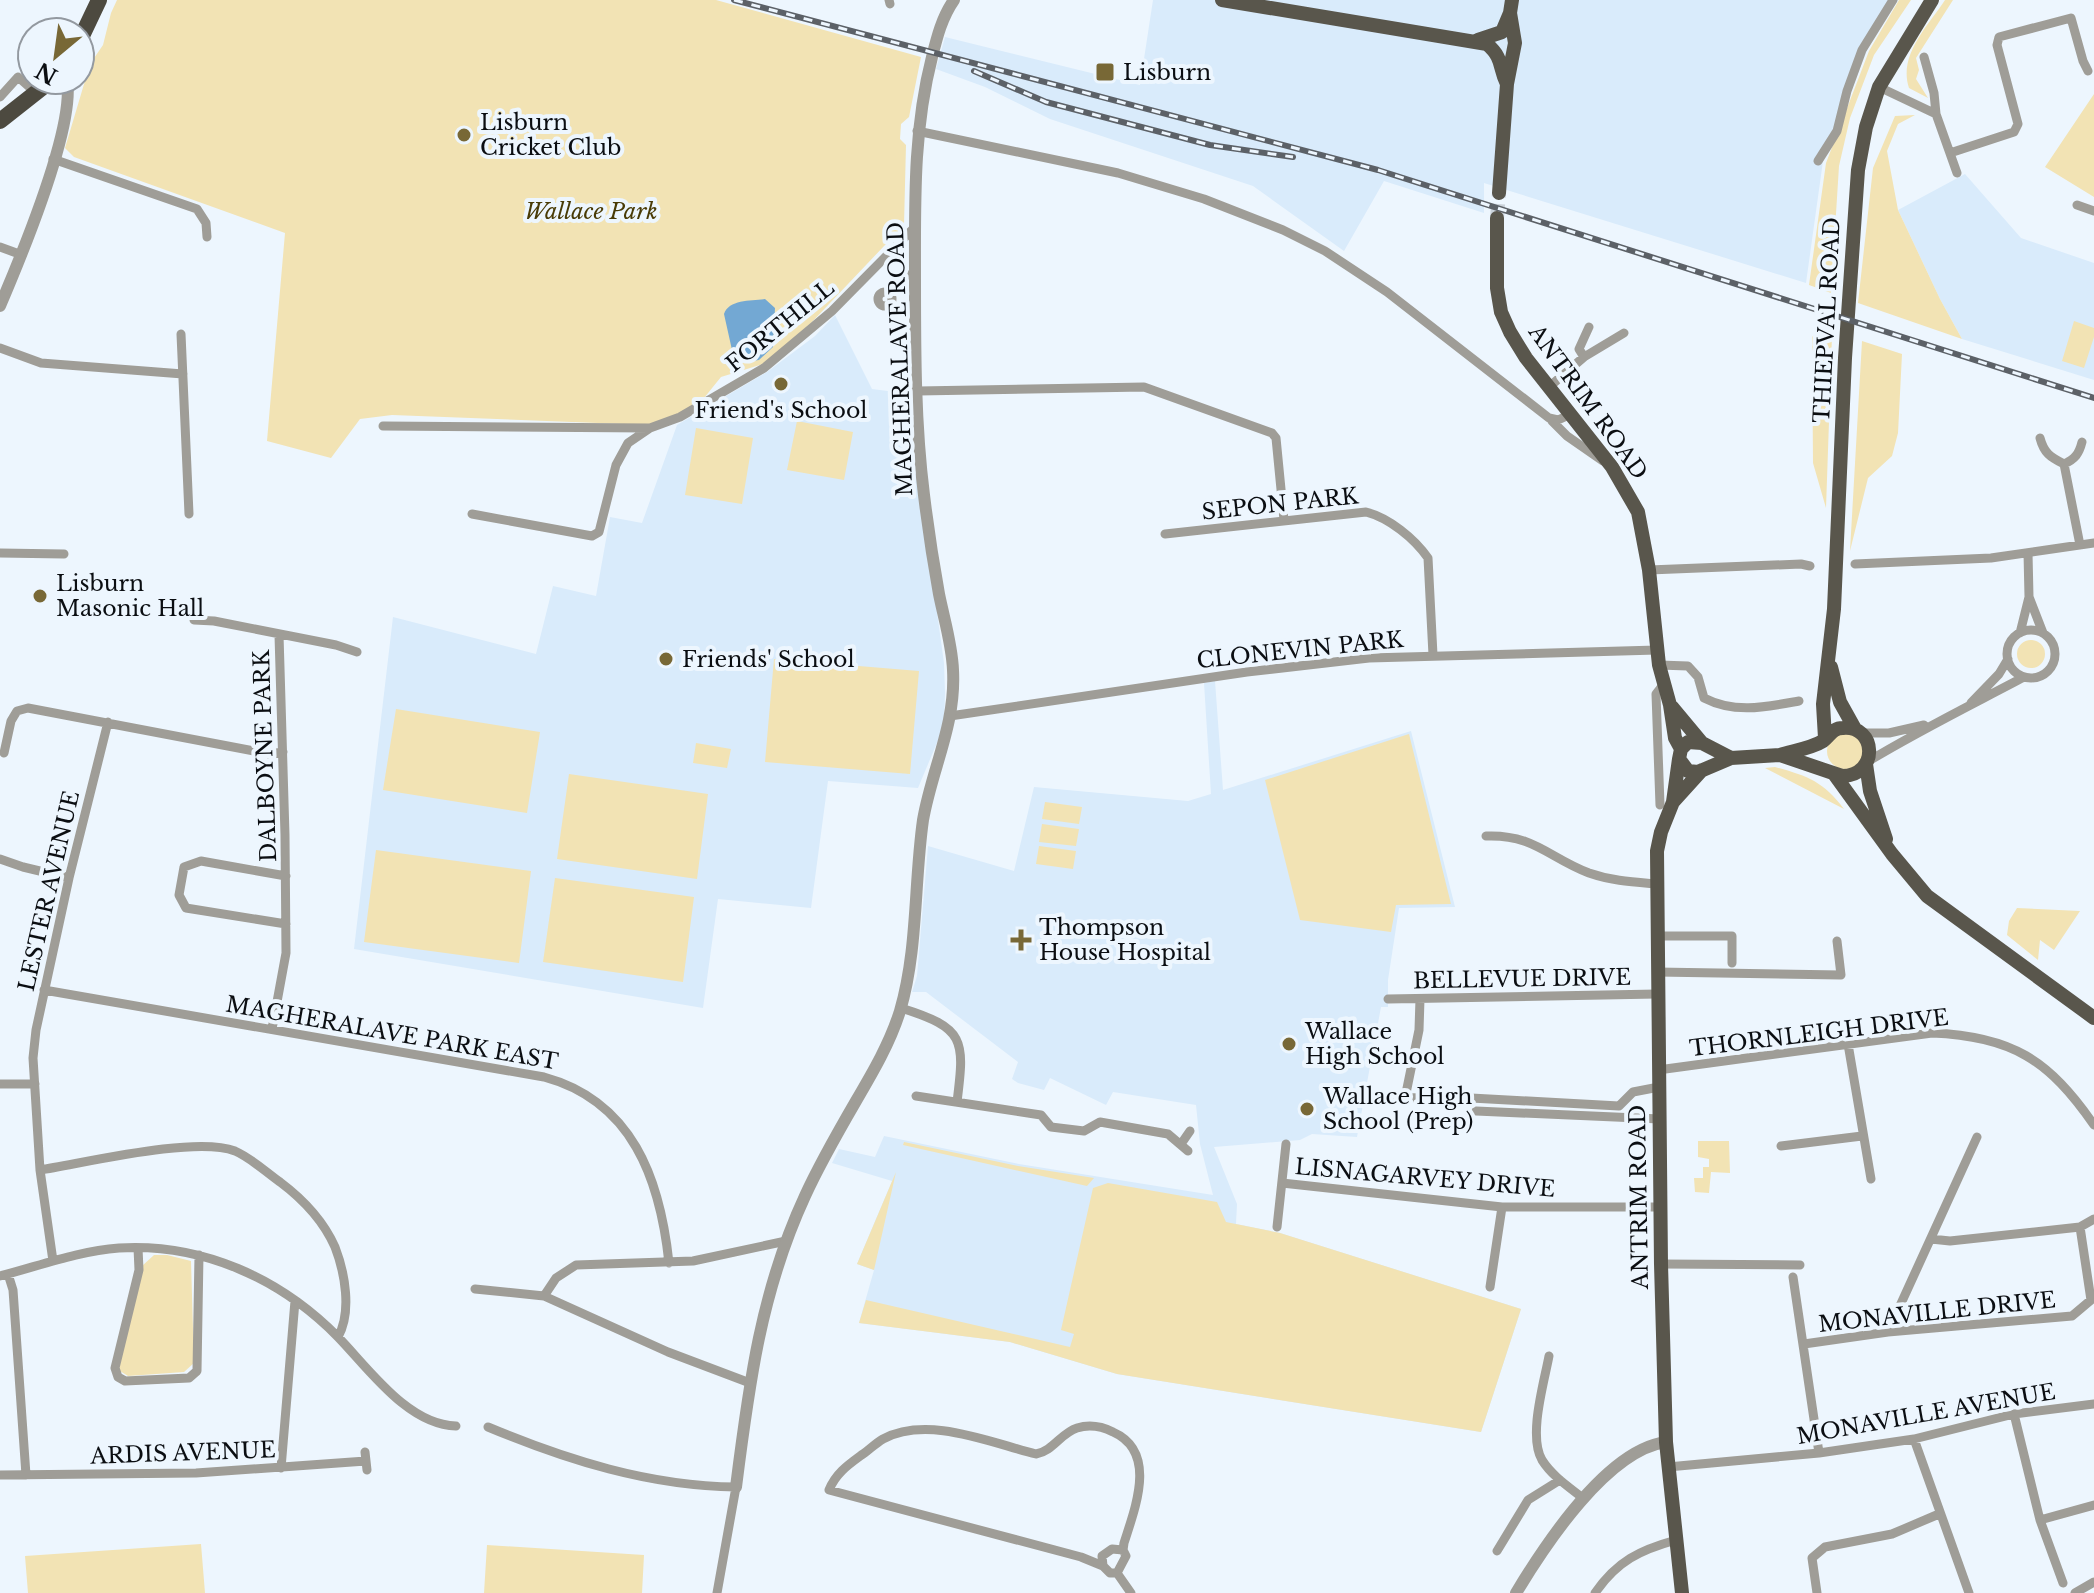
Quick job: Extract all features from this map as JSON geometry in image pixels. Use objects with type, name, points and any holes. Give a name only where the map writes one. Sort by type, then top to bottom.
[{"type":"highway","points":[[0,121],[32,96]]},
{"type":"main road","points":[[1222,0],[1487,44],[1497,52],[1507,84]]},
{"type":"main road","name":"THIEPVAL ROAD","points":[[1824,739],[1823,704],[1834,609],[1849,291],[1862,140],[1879,87],[1932,0]]},
{"type":"main road","points":[[1473,41],[1502,32],[1511,6]]},
{"type":"main road","points":[[1499,193],[1507,84],[1515,43],[1511,6]]},
{"type":"main road","name":"ANTRIM ROAD","points":[[1497,218],[1496,269],[1501,312],[1518,345],[1612,467],[1638,512],[1649,570],[1658,658],[1680,754],[1657,851],[1657,994],[1666,1442],[1682,1593]]},
{"type":"main road","name":"THIEPVAL ROAD","points":[[1829,659],[1840,702],[1858,731]]},
{"type":"main road","name":"ANTRIM ROAD","points":[[1670,705],[1704,744]]},
{"type":"main road","points":[[1731,758],[1704,744],[1688,742],[1680,754],[1688,771],[1704,769],[1731,758],[1780,755],[1824,739],[1840,728],[1858,731],[1869,747],[1870,791],[1892,854]]},
{"type":"main road","points":[[1824,739],[1821,755],[1831,771],[1927,896],[2094,1018]]},
{"type":"main road","points":[[1704,744],[1710,754],[1704,769]]},
{"type":"main road","points":[[1780,755],[1850,776],[1867,763]]},
{"type":"main road","name":"ANTRIM ROAD","points":[[1667,804],[1704,769]]},
{"type":"street","name":"MAGHERALAVE ROAD","points":[[717,1593],[765,1307],[786,1241],[817,1172],[883,1053],[901,1008],[910,962],[924,820],[950,716],[953,665],[923,493],[915,227],[917,131],[940,26],[954,0]]},
{"type":"street","points":[[1818,161],[1837,131],[1862,50],[1893,0]]},
{"type":"street","points":[[1950,153],[2014,132],[2018,124],[1997,45],[1999,37],[2071,18],[2088,71]]},
{"type":"street","points":[[1924,57],[1936,114],[1957,173]]},
{"type":"street","points":[[0,97],[16,79]]},
{"type":"street","points":[[1879,87],[1936,114]]},
{"type":"street","points":[[0,306],[22,255],[53,159],[69,96]]},
{"type":"street","points":[[917,131],[1118,173],[1204,199],[1283,230],[1325,251],[1387,292],[1549,418],[1567,436],[1612,467]]},
{"type":"street","points":[[53,159],[197,209],[206,223],[207,237]]},
{"type":"street","points":[[2077,205],[2094,211]]},
{"type":"street","name":"FORTHILL","points":[[472,514],[592,536],[599,532],[616,465],[628,443],[650,428],[680,417],[764,368],[832,311],[915,227]]},
{"type":"street","points":[[0,247],[22,255]]},
{"type":"street","points":[[888,292],[901,276],[915,274]]},
{"type":"street","points":[[1584,357],[1579,349],[1589,327]]},
{"type":"street","points":[[1549,387],[1584,357],[1624,333]]},
{"type":"street","points":[[181,334],[189,514]]},
{"type":"street","points":[[0,348],[41,363],[183,374]]},
{"type":"street","points":[[918,391],[1153,388],[1272,433],[1276,438],[1284,520]]},
{"type":"street","points":[[1549,418],[1558,420],[1569,415]]},
{"type":"street","name":"FORTHILL","points":[[383,426],[650,428]]},
{"type":"street","points":[[2040,438],[2050,458],[2064,464]]},
{"type":"street","points":[[2064,464],[2080,452],[2082,442]]},
{"type":"street","points":[[2064,464],[2080,545]]},
{"type":"street","name":"SEPON PARK","points":[[1165,534],[1366,512],[1383,516],[1428,558],[1433,655]]},
{"type":"street","points":[[1855,564],[1962,560],[2094,543]]},
{"type":"street","points":[[0,553],[64,554]]},
{"type":"street","points":[[2020,633],[2031,630],[2049,638],[2055,652],[2052,666],[2040,677],[2024,677],[2016,673],[2008,659],[2008,647],[2020,633],[2029,597],[2028,553]]},
{"type":"street","points":[[1649,570],[1810,566]]},
{"type":"street","points":[[2029,597],[2043,633]]},
{"type":"street","name":"DALBOYNE PARK","points":[[194,620],[214,621],[357,652]]},
{"type":"street","name":"DALBOYNE PARK","points":[[272,1029],[286,953],[279,635]]},
{"type":"street","name":"CLONEVIN PARK","points":[[950,716],[1247,672],[1369,658],[1433,655],[1658,658],[1688,666],[1698,677],[1704,698],[1716,704],[1750,710],[1799,701]]},
{"type":"street","points":[[1966,708],[1999,674],[2008,659]]},
{"type":"street","points":[[1867,763],[1931,724],[2024,677]]},
{"type":"street","points":[[1663,685],[1656,694],[1658,755],[1667,804]]},
{"type":"street","points":[[4,753],[11,721],[17,711],[28,708],[270,754],[283,752]]},
{"type":"street","name":"LESTER AVENUE","points":[[53,1261],[40,1170],[33,1058],[44,990],[69,878],[108,722]]},
{"type":"street","points":[[1858,731],[1889,733],[1931,724]]},
{"type":"street","points":[[1658,755],[1680,754]]},
{"type":"street","points":[[1486,836],[1526,840],[1561,860],[1619,882],[1657,884]]},
{"type":"street","points":[[0,859],[69,878]]},
{"type":"street","name":"DALBOYNE PARK","points":[[286,876],[201,861],[184,867],[179,895],[186,908],[286,924]]},
{"type":"street","points":[[1657,936],[1732,936],[1732,963]]},
{"type":"street","points":[[1657,972],[1841,975],[1837,941]]},
{"type":"street","name":"MAGHERALAVE PARK EAST","points":[[44,990],[544,1077],[583,1091],[615,1116],[641,1158],[653,1186],[669,1263]]},
{"type":"street","name":"BELLEVUE DRIVE","points":[[1388,999],[1657,994]]},
{"type":"street","points":[[1405,1098],[1419,1030],[1420,999]]},
{"type":"street","points":[[901,1008],[927,1017],[950,1030],[958,1041],[963,1058],[957,1102]]},
{"type":"street","name":"THORNLEIGH DRIVE","points":[[1658,1070],[1932,1033],[1967,1034],[2006,1044],[2039,1062],[2077,1100],[2094,1125]]},
{"type":"street","points":[[1848,1044],[1871,1179]]},
{"type":"street","points":[[0,1084],[35,1084]]},
{"type":"street","points":[[1471,1098],[1619,1106],[1633,1092],[1659,1087]]},
{"type":"street","points":[[916,1096],[1041,1115],[1051,1127],[1084,1131],[1100,1122],[1168,1134],[1184,1147],[1190,1131]]},
{"type":"street","points":[[1377,1097],[1425,1098]]},
{"type":"street","points":[[1476,1111],[1660,1119]]},
{"type":"street","points":[[1781,1146],[1862,1136]]},
{"type":"street","points":[[1888,1332],[1977,1137]]},
{"type":"street","points":[[1277,1227],[1286,1144]]},
{"type":"street","points":[[40,1170],[196,1147],[233,1151],[245,1157],[303,1201],[328,1234],[338,1257],[343,1281],[345,1315],[338,1337]]},
{"type":"street","name":"LISNAGARVEY DRIVE","points":[[1282,1183],[1502,1207],[1661,1207]]},
{"type":"street","points":[[1490,1287],[1502,1207]]},
{"type":"street","points":[[1931,1239],[1950,1241],[2080,1227],[2094,1219]]},
{"type":"street","name":"MONAVILLE DRIVE","points":[[1804,1344],[1888,1332],[2072,1316],[2091,1300],[2080,1227]]},
{"type":"street","points":[[544,1296],[556,1278],[576,1265],[706,1259],[786,1241]]},
{"type":"street","points":[[26,1475],[13,1290],[4,1275],[118,1248],[169,1249],[228,1263],[295,1301],[338,1337],[388,1391],[432,1423],[456,1426]]},
{"type":"street","points":[[138,1248],[139,1270],[115,1368],[118,1377],[125,1381],[189,1378],[197,1371],[199,1255]]},
{"type":"street","points":[[1661,1264],[1800,1265]]},
{"type":"street","name":"MONAVILLE DRIVE","points":[[1793,1277],[1819,1453]]},
{"type":"street","points":[[475,1289],[544,1296],[668,1352],[750,1383]]},
{"type":"street","points":[[281,1468],[295,1301]]},
{"type":"street","points":[[1549,1356],[1536,1430],[1541,1459],[1560,1480],[1584,1499]]},
{"type":"street","name":"MONAVILLE AVENUE","points":[[1668,1467],[1819,1453],[1914,1439],[2014,1414],[2094,1404]]},
{"type":"street","points":[[2014,1414],[2040,1520],[2063,1583]]},
{"type":"street","points":[[1103,1566],[1081,1557],[829,1490],[843,1469],[883,1439],[903,1432],[923,1430],[955,1434],[1036,1454],[1045,1453],[1072,1429],[1101,1426],[1120,1435],[1137,1454],[1140,1492],[1123,1550],[1126,1556],[1117,1573]]},
{"type":"street","points":[[488,1427],[533,1446],[610,1471],[736,1487]]},
{"type":"street","points":[[1914,1439],[1969,1593]]},
{"type":"street","points":[[1516,1593],[1563,1520],[1633,1453],[1666,1442]]},
{"type":"street","name":"ARDIS AVENUE","points":[[0,1475],[196,1473],[366,1461]]},
{"type":"street","points":[[1497,1551],[1528,1500],[1560,1480]]},
{"type":"street","points":[[2040,1520],[2094,1505]]},
{"type":"street","points":[[1817,1593],[1812,1558],[1825,1547],[1892,1534],[1939,1514]]},
{"type":"street","points":[[1595,1593],[1605,1578],[1642,1550],[1676,1540]]},
{"type":"street","points":[[1117,1573],[1110,1573],[1100,1560],[1107,1551],[1123,1550]]},
{"type":"street","points":[[1117,1573],[1131,1593]]},
{"type":"street","points":[[2075,1593],[2094,1582]]},
{"type":"shaded area","points":[[1153,0],[1898,0],[1868,48],[1823,161],[1806,283],[1484,183],[1484,213],[1384,181],[1344,251],[1253,186],[1050,119],[985,87],[936,69],[945,37],[1140,85]]},
{"type":"shaded area","points":[[1965,174],[2021,238],[2094,263],[2094,380],[1962,339],[1898,210]]},
{"type":"shaded area","name":"Friends' School","points":[[835,315],[872,389],[911,394],[945,693],[944,726],[918,788],[828,781],[811,908],[718,899],[703,1008],[354,949],[393,617],[536,654],[553,586],[596,596],[610,517],[642,523],[677,425],[767,372],[815,336]]},
{"type":"shaded area","name":"Wallace High School","points":[[1215,681],[1223,790],[1411,731],[1455,907],[1399,908],[1388,980],[1388,1007],[1381,1007],[1357,1137],[1312,1134],[1300,1140],[1214,1147],[1237,1204],[1236,1224],[1280,1233],[1521,1309],[1481,1432],[1117,1374],[1010,1342],[859,1323],[874,1270],[857,1264],[892,1181],[832,1163],[839,1149],[875,1157],[884,1136],[1019,1164],[1213,1195],[1200,1144],[1196,1105],[1113,1092],[1106,1105],[1050,1078],[1044,1090],[1018,1083],[1012,1079],[1018,1062],[926,992],[912,992],[917,976],[928,846],[1014,871],[1034,787],[1188,801],[1211,794],[1204,683]]},
{"type":"green space","name":"Wallace Park","points":[[117,0],[716,0],[921,57],[909,117],[901,124],[900,139],[906,145],[904,225],[811,323],[763,364],[721,377],[704,398],[679,414],[649,425],[392,415],[360,419],[331,458],[267,441],[285,233],[74,157],[65,148],[80,96],[96,96],[96,55],[103,45]]},
{"type":"green space","points":[[1899,0],[1911,0],[1874,55],[1850,118],[1839,166],[1831,293],[1809,285],[1826,163],[1869,51]]},
{"type":"green space","points":[[1945,0],[1953,0],[1916,58],[1919,70],[1916,79],[1928,98],[1909,88],[1908,64],[1916,41]]},
{"type":"green space","points":[[2094,94],[2094,197],[2045,167]]},
{"type":"green space","points":[[1915,115],[1898,124],[1887,151],[1898,210],[1962,339],[1858,303],[1873,168],[1895,116]]},
{"type":"green space","points":[[2074,321],[2094,328],[2084,368],[2062,361]]},
{"type":"green space","points":[[1817,332],[1832,335],[1826,508],[1813,463],[1812,337]]},
{"type":"green space","points":[[1862,341],[1902,354],[1898,433],[1892,456],[1868,478],[1850,551]]},
{"type":"green space","points":[[797,421],[853,432],[844,480],[787,470]]},
{"type":"green space","points":[[696,428],[753,438],[742,504],[685,495]]},
{"type":"green space","points":[[2031,640],[2041,644],[2045,654],[2041,664],[2031,668],[2021,664],[2017,654],[2021,644]]},
{"type":"green space","points":[[774,659],[919,671],[910,774],[765,762]]},
{"type":"green space","points":[[396,709],[540,732],[527,813],[383,790]]},
{"type":"green space","points":[[1845,733],[1858,738],[1863,751],[1858,764],[1845,769],[1832,764],[1827,751],[1832,738]]},
{"type":"green space","points":[[1409,734],[1451,904],[1396,905],[1391,932],[1300,920],[1265,780]]},
{"type":"green space","points":[[696,743],[731,749],[727,768],[693,763]]},
{"type":"green space","points":[[1775,767],[1814,781],[1844,809],[1765,768]]},
{"type":"green space","points":[[569,774],[708,794],[697,879],[557,859]]},
{"type":"green space","points":[[1045,802],[1082,807],[1079,824],[1042,819]]},
{"type":"green space","points":[[1042,824],[1079,829],[1076,846],[1039,842]]},
{"type":"green space","points":[[1039,846],[1076,851],[1073,869],[1036,864]]},
{"type":"green space","points":[[376,850],[531,871],[519,963],[364,942]]},
{"type":"green space","points":[[555,878],[694,897],[683,982],[543,962]]},
{"type":"green space","points":[[2017,908],[2080,911],[2054,950],[2040,940],[2038,960],[2007,935],[2009,921]]},
{"type":"green space","points":[[1698,1141],[1729,1141],[1730,1173],[1711,1172],[1709,1193],[1695,1192],[1694,1178],[1703,1178],[1703,1167],[1709,1167],[1709,1159],[1698,1157]]},
{"type":"green space","points":[[904,1142],[1094,1178],[1087,1186],[903,1145]]},
{"type":"green space","points":[[896,1172],[874,1270],[857,1264]]},
{"type":"green space","points":[[1108,1183],[1217,1202],[1226,1222],[1280,1233],[1521,1309],[1481,1432],[1117,1374],[1010,1342],[859,1323],[866,1300],[1070,1347],[1074,1334],[1061,1330],[1093,1188]]},
{"type":"green space","points":[[154,1255],[191,1261],[194,1363],[184,1372],[128,1376],[120,1371],[119,1365],[142,1266]]},
{"type":"green space","points":[[201,1544],[205,1593],[28,1593],[25,1556]]},
{"type":"green space","points":[[487,1545],[644,1555],[642,1593],[484,1593]]},
{"type":"water","points":[[765,299],[775,308],[773,347],[759,360],[738,363],[733,356],[736,353],[735,349],[732,350],[724,314],[735,303]]},
{"type":"tunnel","points":[[1497,218],[1499,193]]},
{"type":"railway","points":[[734,0],[1378,170],[2094,398]]},
{"type":"railway","points":[[974,71],[1046,102],[1210,145],[1293,157]]},
{"type":"place","name":"Lisburn","points":[[1105,72]]},
{"type":"place","name":"Lisburn Cricket Club","points":[[464,135]]},
{"type":"place","name":"Friend's School","points":[[781,384]]},
{"type":"place","name":"Lisburn Masonic Hall","points":[[40,596]]},
{"type":"place","name":"Friends' School","points":[[666,659]]},
{"type":"place","name":"Thompson House Hospital","points":[[1021,940]]},
{"type":"place","name":"Wallace High School","points":[[1289,1044]]},
{"type":"place","name":"Wallace High School (Prep)","points":[[1307,1109]]}]
